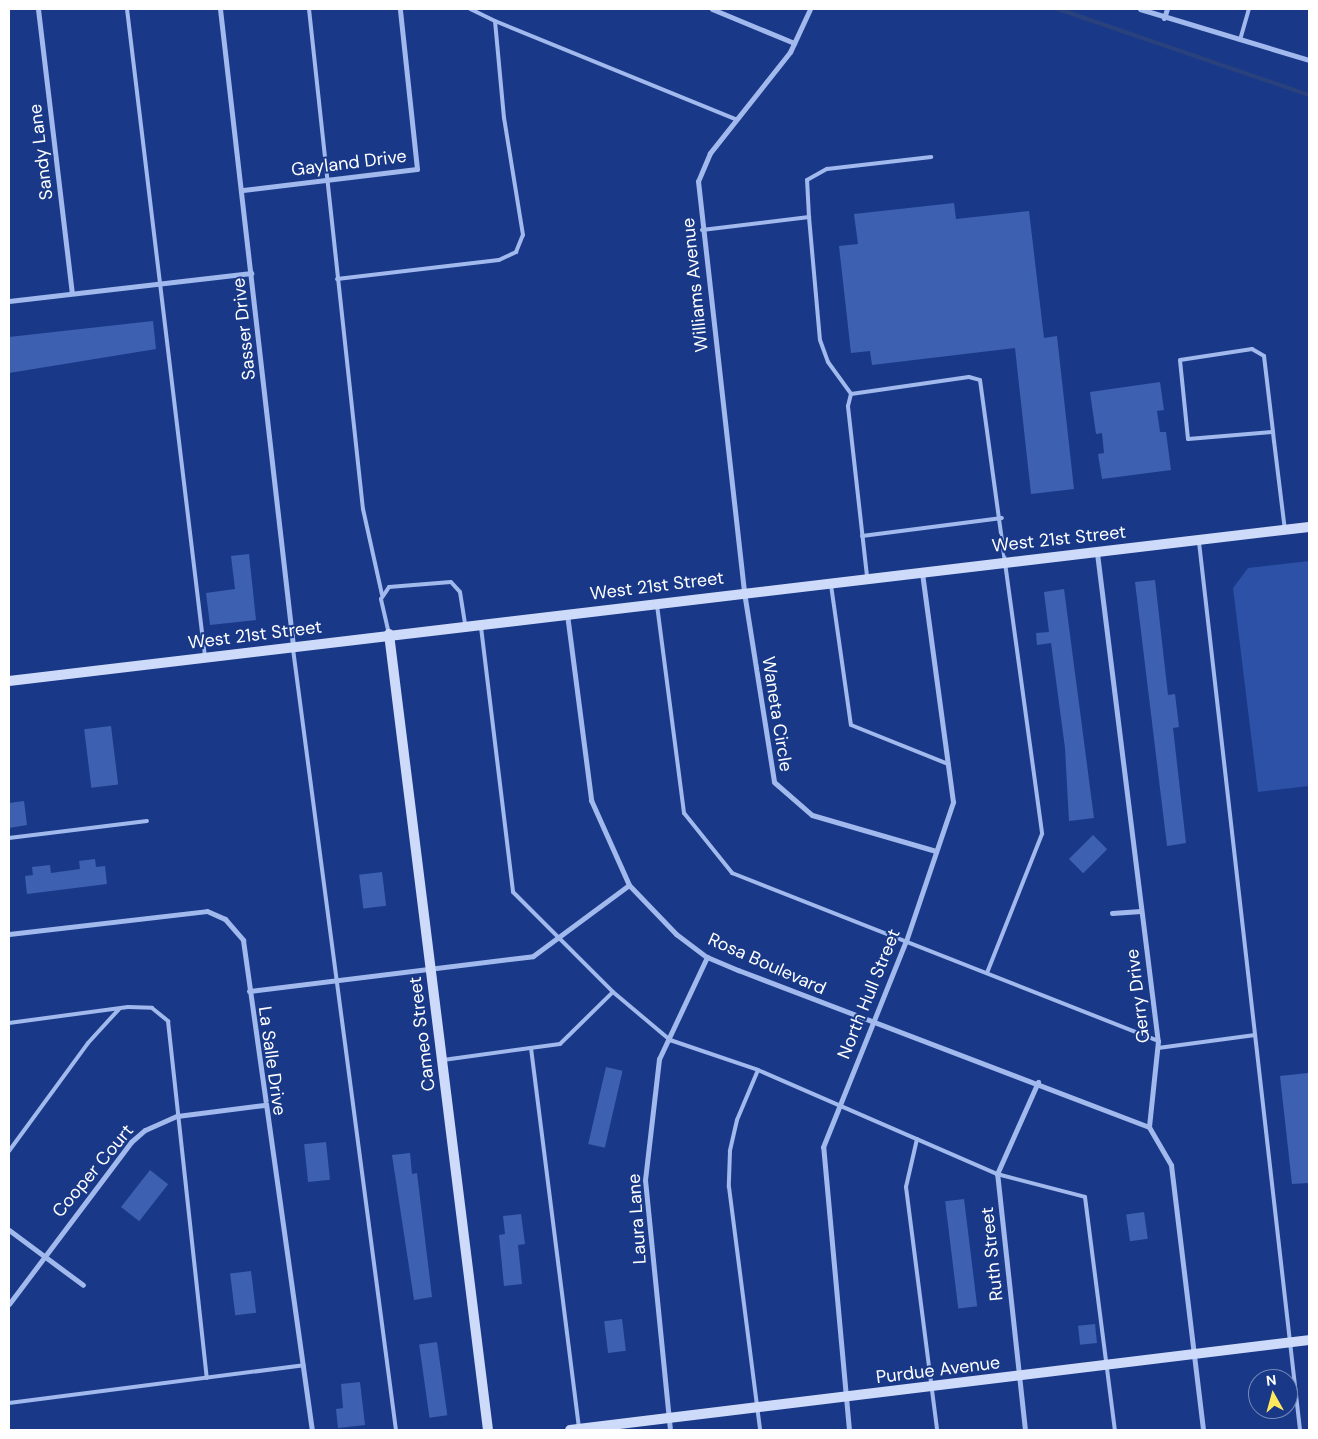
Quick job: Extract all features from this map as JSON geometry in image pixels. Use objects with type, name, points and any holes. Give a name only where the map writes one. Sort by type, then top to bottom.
[{"type":"street","name":"Sandy Lane","points":[[38,9],[72,293]]},
{"type":"street","name":"Sasser Drive","points":[[220,9],[243,190],[293,646]]},
{"type":"street","name":"Gayland Drive","points":[[243,190],[417,169],[400,9]]},
{"type":"street","points":[[712,9],[794,43]]},
{"type":"street","name":"Williams Avenue","points":[[744,592],[698,181],[710,152],[737,120],[794,43],[810,9]]},
{"type":"street","points":[[1140,9],[1164,18],[1309,60]]},
{"type":"street","points":[[1164,18],[1167,9]]},
{"type":"street","points":[[9,301],[251,272]]},
{"type":"street","name":"West 21st Street","points":[[9,681],[867,576],[1008,560],[1097,553],[1309,527]]},
{"type":"street","name":"Gerry Drive","points":[[1097,553],[1158,1041],[1149,1127]]},
{"type":"street","name":"North Hull Street","points":[[848,1430],[823,1147],[906,941],[953,802],[921,570]]},
{"type":"street","name":"Waneta Circle","points":[[744,592],[774,782],[812,815],[936,851]]},
{"type":"street","name":"Rosa Boulevard","points":[[567,612],[591,800],[629,885],[676,934],[707,957],[871,1024],[1038,1082],[1149,1127]]},
{"type":"street","name":"Cameo Street","points":[[389,634],[488,1430]]},
{"type":"street","points":[[249,991],[533,956],[629,885]]},
{"type":"street","name":"La Salle Drive","points":[[9,934],[207,911],[226,919],[243,940],[264,1105],[304,1365],[312,1430]]},
{"type":"street","points":[[1112,914],[1141,911]]},
{"type":"street","name":"Laura Lane","points":[[670,1430],[645,1180],[659,1059],[670,1040],[707,957]]},
{"type":"street","name":"Ruth Street","points":[[1025,1430],[997,1174],[1038,1082]]},
{"type":"street","name":"Cooper Court","points":[[9,1304],[42,1256],[130,1142],[157,1122],[177,1116],[264,1105]]},
{"type":"street","points":[[1149,1127],[1171,1165],[1203,1430]]},
{"type":"street","points":[[9,1230],[83,1285]]},
{"type":"street","name":"Purdue Avenue","points":[[576,1430],[668,1417],[844,1398],[1309,1340]]},
{"type":"lane","points":[[127,9],[205,658]]},
{"type":"lane","points":[[309,9],[363,509],[389,634]]},
{"type":"lane","points":[[470,9],[737,120]]},
{"type":"lane","points":[[1240,40],[1248,9]]},
{"type":"lane","points":[[337,279],[499,260],[516,252],[523,235],[504,118],[496,21]]},
{"type":"lane","points":[[867,576],[848,406],[851,394],[828,362],[820,340],[807,180],[827,169],[931,157]]},
{"type":"lane","points":[[702,230],[809,217]]},
{"type":"lane","points":[[1273,432],[1188,440],[1180,360],[1259,351],[1273,432],[1284,530]]},
{"type":"lane","points":[[851,394],[970,377],[980,380],[1008,560],[1042,834],[988,974]]},
{"type":"lane","points":[[862,536],[1002,518]]},
{"type":"lane","points":[[1199,540],[1300,1430]]},
{"type":"lane","points":[[831,581],[851,726],[948,764]]},
{"type":"lane","points":[[382,595],[389,587],[451,582],[460,592],[465,625]]},
{"type":"lane","points":[[657,603],[684,814],[732,873],[1158,1041]]},
{"type":"lane","points":[[480,623],[513,892],[613,992],[670,1040],[758,1070],[997,1174],[1086,1197],[1116,1430]]},
{"type":"lane","points":[[293,646],[339,980],[396,1430]]},
{"type":"lane","points":[[9,838],[147,821]]},
{"type":"lane","points":[[441,1060],[560,1044],[613,992]]},
{"type":"lane","points":[[9,1151],[88,1043],[120,1008]]},
{"type":"lane","points":[[9,1023],[120,1008],[152,1008],[168,1020],[207,1378]]},
{"type":"lane","points":[[1158,1048],[1255,1035]]},
{"type":"lane","points":[[531,1048],[576,1430]]},
{"type":"lane","points":[[758,1070],[737,1120],[730,1151],[729,1187],[760,1430]]},
{"type":"lane","points":[[917,1139],[906,1187],[937,1430]]},
{"type":"lane","points":[[9,1403],[304,1365]]},
{"type":"shaded area","points":[[1309,561],[1309,786],[1258,792],[1233,588],[1248,568]]},
{"type":"building","points":[[954,203],[956,219],[1029,211],[1044,338],[1057,336],[1074,489],[1031,494],[1015,348],[872,365],[870,351],[851,353],[839,246],[858,244],[854,214]]},
{"type":"building","points":[[153,321],[156,349],[9,373],[9,337]]},
{"type":"building","points":[[1160,382],[1164,410],[1157,411],[1160,432],[1166,432],[1171,470],[1102,479],[1098,454],[1104,453],[1102,433],[1096,434],[1090,392]]},
{"type":"building","points":[[249,554],[256,620],[210,625],[206,593],[235,589],[231,556]]},
{"type":"building","points":[[1155,580],[1168,695],[1175,694],[1179,727],[1173,728],[1186,843],[1167,846],[1135,582]]},
{"type":"building","points":[[1064,589],[1094,818],[1069,821],[1065,748],[1051,643],[1037,645],[1036,633],[1049,632],[1044,592]]},
{"type":"building","points":[[111,726],[118,785],[91,788],[84,729]]},
{"type":"building","points":[[24,801],[27,825],[9,828],[9,803]]},
{"type":"building","points":[[1093,835],[1107,849],[1083,873],[1069,859]]},
{"type":"building","points":[[95,859],[96,867],[105,866],[107,884],[27,894],[25,876],[33,875],[32,867],[50,865],[51,873],[80,869],[79,861]]},
{"type":"building","points":[[382,872],[386,906],[363,909],[359,875]]},
{"type":"building","points":[[606,1067],[623,1071],[605,1148],[588,1144]]},
{"type":"building","points":[[1308,1073],[1309,1183],[1292,1184],[1280,1076]]},
{"type":"building","points":[[326,1142],[330,1180],[308,1182],[304,1144]]},
{"type":"building","points":[[410,1153],[412,1174],[417,1173],[432,1297],[414,1300],[392,1155]]},
{"type":"building","points":[[150,1170],[168,1184],[139,1221],[121,1207]]},
{"type":"building","points":[[964,1199],[977,1306],[958,1309],[945,1201]]},
{"type":"building","points":[[1144,1212],[1148,1239],[1130,1241],[1126,1215]]},
{"type":"building","points":[[521,1214],[525,1244],[518,1245],[522,1284],[504,1286],[499,1235],[505,1234],[503,1216]]},
{"type":"building","points":[[251,1271],[256,1313],[235,1315],[230,1274]]},
{"type":"building","points":[[622,1319],[626,1351],[608,1353],[604,1321]]},
{"type":"building","points":[[1095,1324],[1097,1343],[1080,1345],[1078,1326]]},
{"type":"building","points":[[437,1342],[447,1415],[429,1418],[419,1345]]},
{"type":"building","points":[[360,1382],[365,1425],[338,1428],[336,1409],[343,1408],[341,1384]]},
{"type":"waterway","points":[[1058,9],[1309,95]]}]
